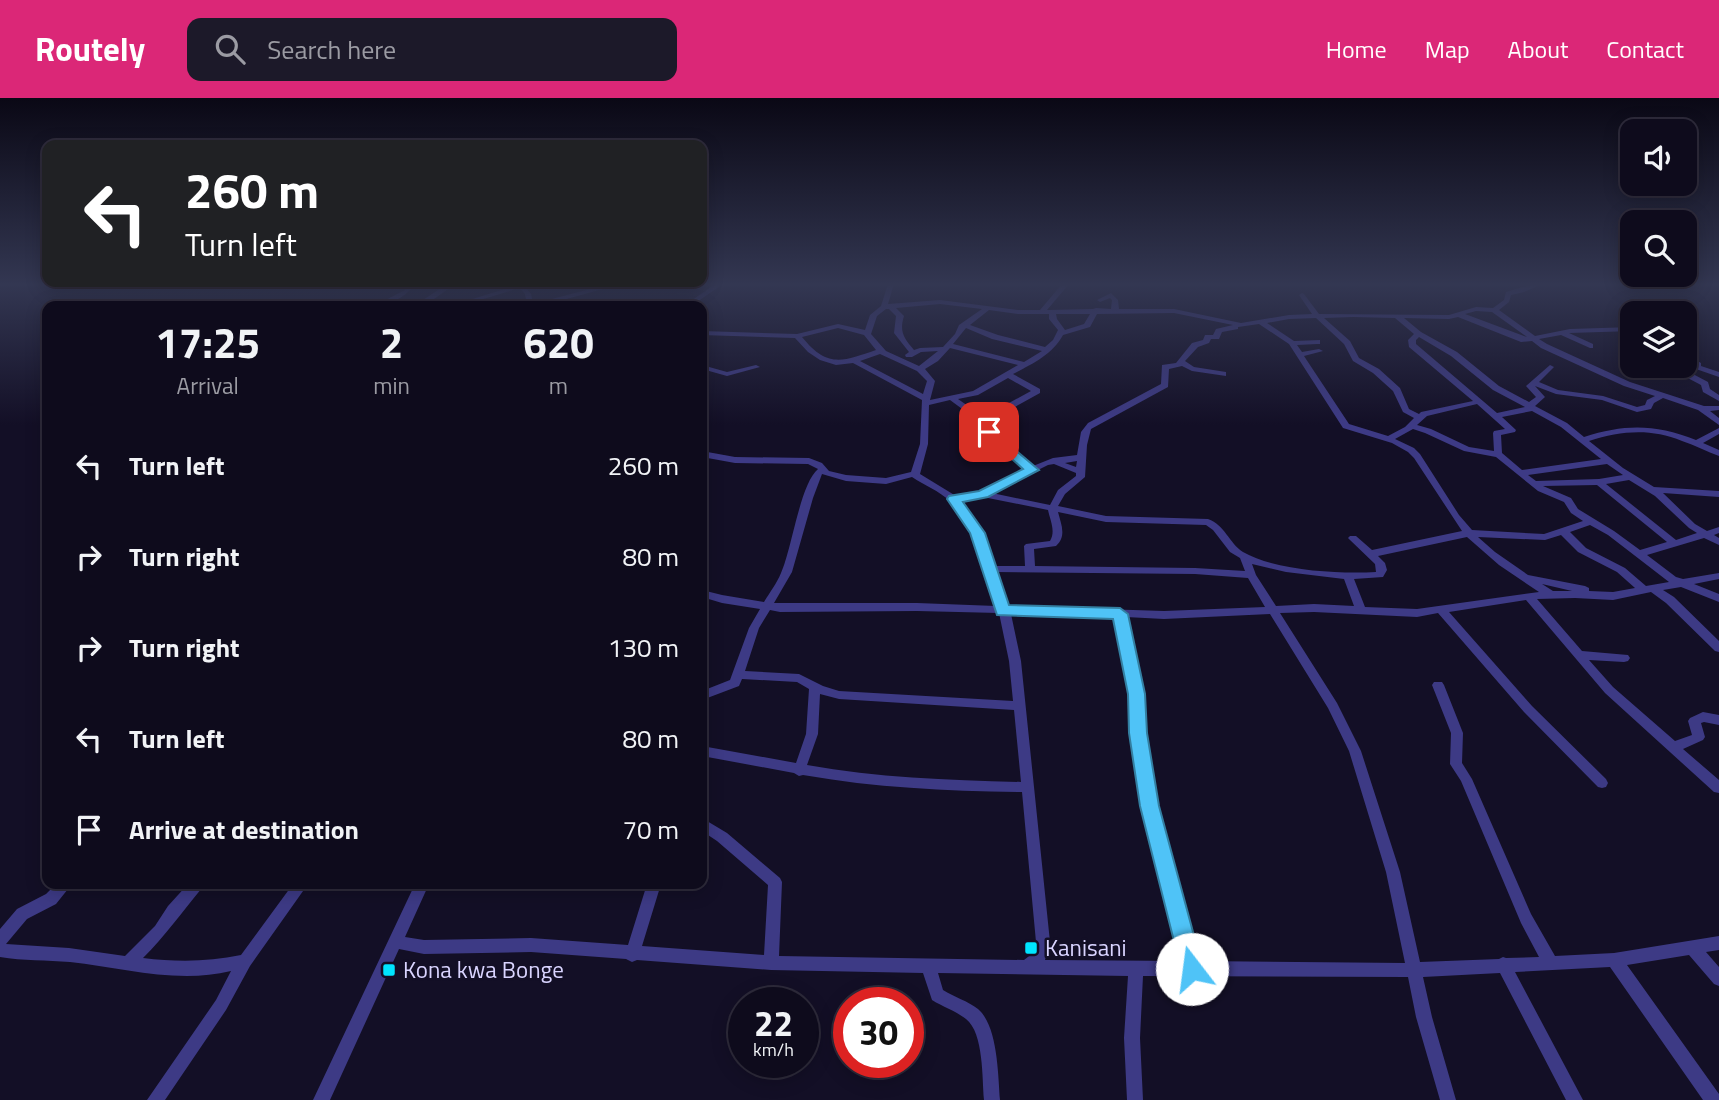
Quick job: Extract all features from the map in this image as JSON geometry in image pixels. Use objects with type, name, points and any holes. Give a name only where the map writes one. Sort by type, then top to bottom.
[{"type":"street","points":[[707,333],[797,336],[818,331]]},
{"type":"street","points":[[857,331],[866,333],[881,351],[920,369],[932,382],[926,401],[924,444],[914,474]]},
{"type":"street","points":[[897,331],[913,353]]},
{"type":"street","points":[[920,369],[935,359],[960,331]]},
{"type":"street","points":[[979,331],[1046,350]]},
{"type":"street","points":[[852,360],[926,401],[953,399],[975,393],[1025,365],[1056,341],[1061,331]]},
{"type":"street","points":[[1059,334],[1069,331]]},
{"type":"street","points":[[1030,569],[1029,547],[1053,544],[1057,540],[1058,530],[1052,509],[1061,492],[1080,477],[1086,430],[1091,424],[1165,386],[1165,367],[1181,362],[1195,345],[1206,341],[1208,337],[1216,337],[1220,331]]},
{"type":"street","points":[[1276,331],[1295,343],[1317,342]]},
{"type":"street","points":[[1334,331],[1347,343],[1358,362],[1376,371],[1397,390],[1406,410],[1418,417]]},
{"type":"street","points":[[1414,331],[1454,354],[1496,388],[1564,425],[1608,461],[1652,490],[1702,533],[1719,542]]},
{"type":"street","points":[[1498,331],[1515,338],[1532,339],[1563,333],[1602,331]]},
{"type":"street","points":[[1521,331],[1532,339],[1613,379],[1702,409],[1719,422]]},
{"type":"street","points":[[1295,332],[1295,343],[1300,355],[1346,426],[1382,435],[1421,459],[1444,500],[1469,533],[1549,595]]},
{"type":"street","points":[[1563,333],[1590,346]]},
{"type":"street","points":[[1418,334],[1412,340],[1412,345],[1512,430],[1497,433],[1497,452],[1500,455],[1547,492],[1567,498],[1573,503],[1574,511],[1681,584],[1719,598]]},
{"type":"street","points":[[797,336],[803,346],[836,363],[881,351]]},
{"type":"street","points":[[900,360],[913,353],[946,347],[1025,365]]},
{"type":"street","points":[[1300,355],[1320,351]]},
{"type":"street","points":[[1181,362],[1192,369],[1223,374]]},
{"type":"street","points":[[707,368],[729,374],[757,367]]},
{"type":"street","points":[[1497,416],[1531,407],[1541,397],[1530,388],[1550,367]]},
{"type":"street","points":[[1697,367],[1719,375]]},
{"type":"street","points":[[981,418],[1015,405],[1037,391],[1007,374]]},
{"type":"street","points":[[1694,378],[1719,399]]},
{"type":"street","points":[[1535,383],[1556,392],[1605,398],[1639,410],[1647,408],[1652,400],[1661,396]]},
{"type":"street","points":[[953,399],[981,418],[1006,449],[1032,470]]},
{"type":"street","points":[[1392,438],[1411,426],[1418,417],[1444,408],[1478,402]]},
{"type":"street","points":[[1702,409],[1719,408]]},
{"type":"street","points":[[1411,426],[1429,431],[1466,449],[1500,455]]},
{"type":"street","points":[[1582,440],[1616,429],[1641,427],[1696,443],[1719,453]]},
{"type":"street","points":[[1696,443],[1719,431]]},
{"type":"street","points":[[707,455],[735,460],[809,461],[819,465],[822,470],[846,478],[883,481],[914,474]]},
{"type":"street","points":[[954,499],[983,494],[1054,461],[1082,457]]},
{"type":"street","points":[[1054,461],[1081,472]]},
{"type":"street","points":[[1521,473],[1608,461]]},
{"type":"street","points":[[707,694],[735,683],[740,675],[754,628],[788,572],[808,498],[815,478],[822,470]]},
{"type":"street","points":[[914,474],[919,480],[954,499],[978,533],[1004,611],[1019,706],[1025,787],[1043,942],[1039,957],[1029,965]]},
{"type":"street","points":[[1536,484],[1599,482],[1630,477]]},
{"type":"street","points":[[1599,482],[1673,542]]},
{"type":"street","points":[[1652,490],[1719,494]]},
{"type":"street","points":[[983,494],[1116,520],[1209,522],[1216,526],[1233,550],[1245,558],[1278,567],[1348,574],[1381,573],[1380,563],[1353,538]]},
{"type":"street","points":[[1370,554],[1469,533],[1541,537],[1592,521]]},
{"type":"street","points":[[1640,554],[1719,530]]},
{"type":"street","points":[[1563,531],[1582,550],[1670,600],[1719,648]]},
{"type":"street","points":[[1245,558],[1251,575],[1333,706],[1355,751],[1393,872],[1413,970],[1448,1100]]},
{"type":"street","points":[[988,569],[1195,571],[1251,575]]},
{"type":"street","points":[[1348,574],[1361,610]]},
{"type":"street","points":[[707,594],[766,607],[1164,615],[1273,609],[1417,613],[1528,596],[1613,596],[1719,576]]},
{"type":"street","points":[[1523,577],[1613,596]]},
{"type":"street","points":[[1528,596],[1609,690],[1719,788]]},
{"type":"street","points":[[1441,610],[1528,709],[1602,783]]},
{"type":"street","points":[[1120,614],[1137,694],[1138,733],[1150,806],[1192,969]]},
{"type":"street","points":[[1577,655],[1624,658]]},
{"type":"street","points":[[740,675],[799,678],[839,695],[1019,706]]},
{"type":"street","points":[[1438,685],[1457,733],[1456,764],[1466,779],[1526,918],[1550,962]]},
{"type":"street","points":[[799,771],[812,734],[815,687]]},
{"type":"street","points":[[1674,747],[1699,737],[1694,721],[1703,718],[1719,720]]},
{"type":"street","points":[[707,752],[799,771],[925,785],[1025,787]]},
{"type":"street","points":[[707,828],[775,882],[771,963]]},
{"type":"street","points":[[0,940],[22,914],[51,900],[61,889]]},
{"type":"street","points":[[127,964],[160,932],[173,911],[193,889]]},
{"type":"street","points":[[155,1100],[221,1005],[245,961],[297,889]]},
{"type":"street","points":[[321,1100],[420,889]]},
{"type":"street","points":[[632,955],[652,889]]},
{"type":"street","points":[[396,942],[424,947],[531,945],[632,955],[771,963],[929,967],[1029,965],[1413,970],[1614,960],[1719,943]]},
{"type":"street","points":[[1694,949],[1719,979]]},
{"type":"street","points":[[0,950],[68,955],[127,964],[213,969],[245,961]]},
{"type":"street","points":[[1614,960],[1713,1095]]},
{"type":"street","points":[[1503,964],[1575,1100]]},
{"type":"street","points":[[929,967],[937,995],[978,1021],[983,1037],[992,1100]]},
{"type":"street","points":[[1135,1100],[1132,1038],[1136,967]]},
{"type":"place","name":"Kanisani","points":[[1031,948]]},
{"type":"place","name":"Kona kwa Bonge","points":[[389,970]]},
{"type":"route","points":[[989,432],[1032,470],[983,494],[954,499],[978,533],[1003,611],[1120,614],[1137,694],[1138,733],[1150,806],[1192,969]]}]
